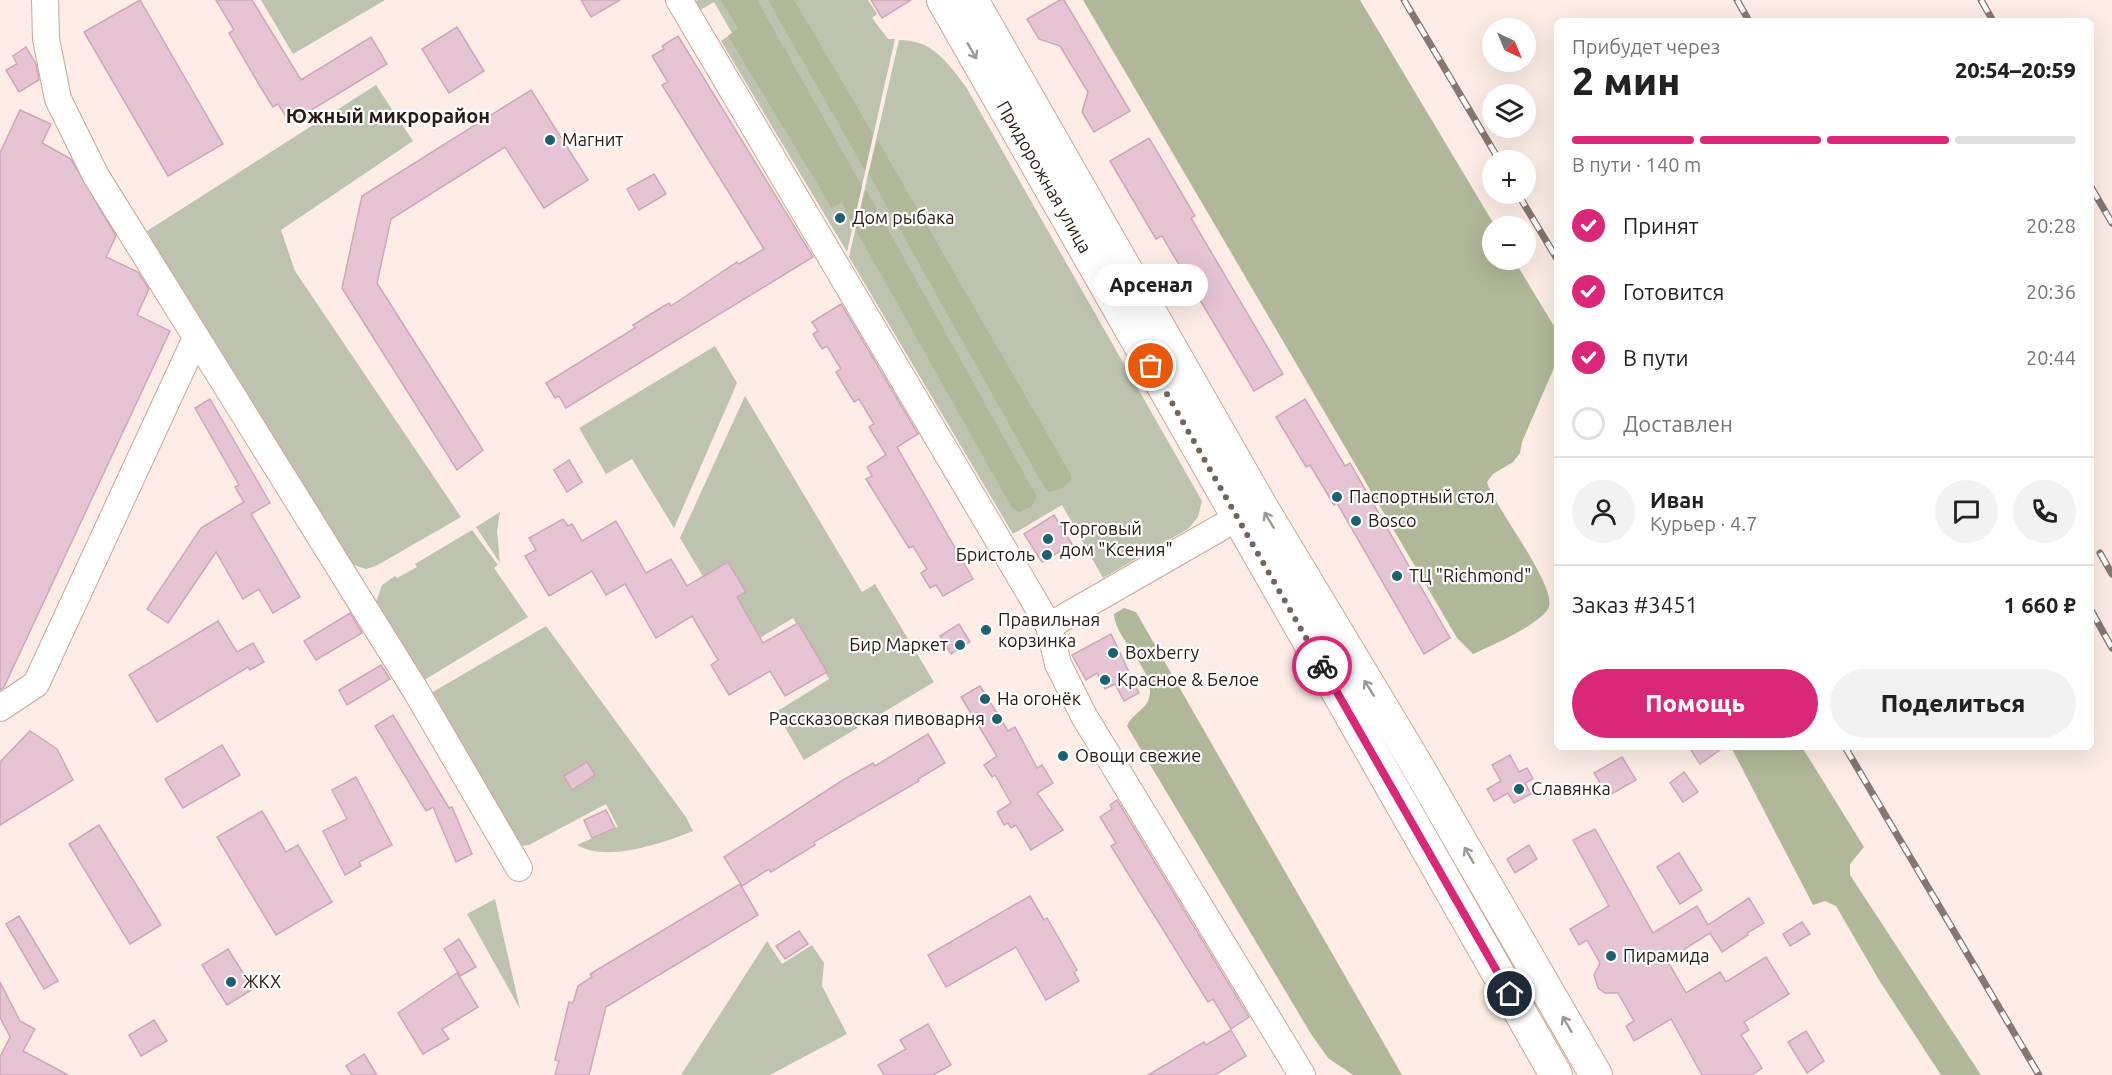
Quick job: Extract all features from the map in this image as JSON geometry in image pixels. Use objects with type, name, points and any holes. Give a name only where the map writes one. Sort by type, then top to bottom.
[{"type":"main road","name":"Придорожная улица","points":[[943,0],[1556,1075]]},
{"type":"main road","points":[[972,0],[1261,506],[1412,757],[1596,1075]]},
{"type":"street","points":[[45,0],[48,49],[58,99],[96,176],[416,691],[519,868]]},
{"type":"street","points":[[679,0],[1049,626],[1058,664],[1084,716],[1302,1075]]},
{"type":"street","points":[[0,708],[36,684],[196,338]]},
{"type":"street","points":[[1049,626],[1237,518]]},
{"type":"green space","points":[[261,0],[385,0],[293,54]]},
{"type":"green space","points":[[698,0],[868,0],[877,14],[872,18],[888,39],[895,39],[847,252],[721,41],[732,33],[714,2],[697,12],[692,3]]},
{"type":"green space","points":[[721,0],[757,0],[862,186],[853,224],[842,203],[832,208],[728,36],[738,28]]},
{"type":"green space","points":[[768,0],[794,0],[873,134],[865,170]]},
{"type":"green space","points":[[1083,0],[1360,0],[1489,216],[1482,216],[1482,270],[1520,270],[1554,326],[1554,368],[1522,442],[1520,453],[1513,462],[1493,474],[1487,482],[1536,567],[1545,584],[1549,599],[1548,609],[1534,622],[1473,654],[1457,638]]},
{"type":"green space","points":[[899,40],[911,41],[930,48],[945,61],[966,87],[1202,501],[1198,517],[1188,529],[1103,578],[1062,505],[1013,534],[849,257]]},
{"type":"green space","points":[[376,85],[413,141],[281,230],[295,271],[461,517],[376,566],[366,569],[348,563],[185,298],[147,231]]},
{"type":"green space","points":[[877,139],[1071,475],[1071,481],[1061,489],[1049,492],[1043,485],[869,174]]},
{"type":"green space","points":[[866,190],[1037,497],[1032,506],[1019,512],[1012,508],[856,230]]},
{"type":"green space","points":[[715,346],[737,383],[674,528],[632,459],[606,474],[579,428]]},
{"type":"green space","points":[[745,396],[862,592],[875,584],[934,682],[804,760],[776,712],[829,679],[793,618],[745,647],[680,538]]},
{"type":"green space","points":[[500,512],[497,531],[500,563],[476,527]]},
{"type":"green space","points":[[472,530],[498,565],[494,568],[528,617],[421,682],[375,605],[382,585],[395,576],[397,578],[417,567],[415,564]]},
{"type":"green space","points":[[1124,608],[1136,612],[1402,1075],[1353,1075],[1328,1058],[1311,1034],[1127,726],[1148,701],[1150,690],[1143,668],[1116,624],[1114,614]]},
{"type":"green space","points":[[546,626],[686,817],[693,831],[666,841],[619,852],[589,850],[577,845],[618,827],[606,804],[529,845],[519,846],[426,696]]},
{"type":"green space","points":[[1733,750],[1804,750],[1864,847],[1850,864],[1850,875],[1981,1075],[1941,1075],[1879,980],[1836,906],[1825,901],[1813,905]]},
{"type":"green space","points":[[495,899],[520,1009],[467,914]]},
{"type":"green space","points":[[767,941],[782,964],[812,945],[824,963],[822,986],[847,1034],[770,1075],[681,1075]]},
{"type":"building","points":[[140,0],[223,144],[168,176],[84,32]]},
{"type":"building","points":[[216,0],[252,0],[301,80],[371,37],[387,64],[290,123],[278,104],[273,107],[261,88],[229,33],[234,30]]},
{"type":"building","points":[[581,0],[620,0],[591,17]]},
{"type":"building","points":[[871,0],[911,0],[882,18]]},
{"type":"building","points":[[1060,0],[1064,0],[1130,111],[1094,132],[1082,112],[1088,92],[1060,46],[1039,39],[1027,19]]},
{"type":"building","points":[[457,27],[484,71],[449,93],[422,49]]},
{"type":"building","points":[[678,36],[813,257],[566,408],[559,396],[555,398],[546,383],[635,328],[633,325],[659,309],[669,303],[671,306],[737,262],[739,264],[764,249],[662,85],[668,82],[652,56],[664,49],[662,46]]},
{"type":"building","points":[[26,47],[36,64],[39,80],[19,92],[6,70],[17,64],[13,56]]},
{"type":"building","points":[[531,90],[588,180],[544,208],[505,147],[391,219],[377,283],[483,450],[457,470],[342,288],[362,196]]},
{"type":"building","points":[[20,110],[51,124],[42,143],[71,159],[116,236],[106,257],[138,272],[149,289],[137,315],[170,331],[4,687],[0,690],[0,153]]},
{"type":"building","points":[[1149,138],[1195,216],[1191,218],[1283,374],[1254,391],[1162,236],[1156,239],[1110,161]]},
{"type":"building","points":[[654,174],[666,194],[639,210],[627,189]]},
{"type":"building","points":[[841,304],[918,434],[897,447],[973,579],[943,596],[936,585],[930,588],[921,573],[927,569],[913,546],[909,548],[866,479],[872,476],[867,467],[886,455],[869,427],[874,424],[859,399],[854,402],[836,372],[841,369],[827,346],[822,349],[813,334],[818,331],[812,322]]},
{"type":"building","points":[[210,399],[270,503],[251,514],[300,597],[273,613],[259,589],[243,599],[216,552],[168,623],[147,609],[201,528],[244,502],[235,487],[239,485],[195,408]]},
{"type":"building","points":[[1305,399],[1345,466],[1350,463],[1450,638],[1424,654],[1337,503],[1334,505],[1310,465],[1306,467],[1276,417]]},
{"type":"building","points":[[569,460],[582,482],[567,492],[554,470]]},
{"type":"building","name":"Торговый дом \"Ксения\"","points":[[1054,515],[1072,544],[1042,562],[1024,534]]},
{"type":"building","points":[[563,519],[568,526],[572,524],[582,541],[616,521],[646,573],[671,559],[687,586],[728,562],[746,592],[737,597],[763,643],[798,623],[827,672],[785,696],[770,671],[729,695],[711,665],[718,660],[692,616],[656,638],[625,584],[606,595],[592,571],[549,596],[525,556],[536,550],[529,538]]},
{"type":"building","points":[[350,613],[362,633],[316,660],[304,641]]},
{"type":"building","points":[[218,621],[237,652],[253,643],[264,662],[250,670],[248,667],[157,722],[129,675]]},
{"type":"building","points":[[959,624],[970,642],[951,654],[940,636]]},
{"type":"building","points":[[1111,634],[1139,693],[1124,701],[1115,684],[1105,689],[1097,673],[1086,680],[1072,655]]},
{"type":"building","points":[[381,665],[390,679],[347,705],[339,690]]},
{"type":"building","points":[[980,686],[1008,731],[1015,727],[1037,768],[1042,765],[1053,783],[1037,793],[1063,830],[1031,850],[1016,825],[1011,828],[1008,823],[1004,825],[997,812],[1011,803],[995,775],[992,777],[984,765],[997,756],[961,697]]},
{"type":"building","points":[[393,715],[449,808],[452,807],[472,854],[456,862],[433,807],[426,811],[375,726]]},
{"type":"building","points":[[30,731],[57,749],[73,780],[0,825],[0,762]]},
{"type":"building","points":[[928,734],[945,763],[918,779],[919,781],[814,842],[815,845],[771,872],[769,869],[742,886],[724,857],[843,780],[873,763],[875,766]]},
{"type":"building","points":[[222,745],[240,775],[183,808],[165,779]]},
{"type":"building","points":[[1691,750],[1720,750],[1700,764]]},
{"type":"building","points":[[1510,755],[1519,772],[1527,768],[1533,779],[1525,783],[1531,794],[1514,803],[1508,793],[1494,801],[1487,789],[1501,781],[1492,765]]},
{"type":"building","points":[[1622,757],[1636,780],[1608,796],[1594,773]]},
{"type":"building","points":[[587,762],[595,775],[572,790],[564,776]]},
{"type":"building","points":[[1684,772],[1698,792],[1683,802],[1670,783]]},
{"type":"building","points":[[356,777],[392,845],[359,862],[361,866],[345,875],[323,831],[347,819],[332,790]]},
{"type":"building","points":[[1117,800],[1249,1017],[1231,1029],[1213,999],[1208,1002],[1111,846],[1116,843],[1100,817],[1112,809],[1110,805]]},
{"type":"building","points":[[606,810],[615,828],[592,838],[584,820]]},
{"type":"building","points":[[262,811],[286,852],[298,845],[332,902],[276,935],[217,837]]},
{"type":"building","points":[[99,825],[161,925],[130,944],[69,844]]},
{"type":"building","points":[[1595,829],[1653,933],[1697,906],[1708,925],[1749,898],[1764,923],[1722,952],[1710,933],[1667,960],[1686,993],[1720,972],[1726,982],[1766,957],[1789,994],[1744,1022],[1749,1030],[1741,1035],[1762,1068],[1752,1075],[1702,1075],[1671,1019],[1634,1041],[1626,1026],[1634,1021],[1618,993],[1605,993],[1598,988],[1594,975],[1600,963],[1587,940],[1579,945],[1570,929],[1609,906],[1573,840]]},
{"type":"building","points":[[1529,845],[1537,859],[1515,873],[1507,859]]},
{"type":"building","points":[[1679,853],[1702,890],[1680,904],[1657,867]]},
{"type":"building","points":[[740,884],[758,915],[606,1007],[589,1075],[555,1075],[559,1061],[555,1060],[569,1002],[573,1003],[578,986],[592,977],[590,974]]},
{"type":"building","points":[[1030,896],[1044,920],[1047,918],[1077,970],[1074,972],[1079,981],[1046,1000],[1016,947],[946,987],[928,955]]},
{"type":"building","points":[[19,916],[58,981],[44,989],[6,924]]},
{"type":"building","points":[[1802,922],[1810,934],[1790,946],[1783,934]]},
{"type":"building","points":[[799,931],[808,944],[785,959],[776,946]]},
{"type":"building","points":[[459,939],[476,967],[460,976],[444,949]]},
{"type":"building","name":"ЖКХ","points":[[228,949],[253,989],[227,1005],[202,965]]},
{"type":"building","points":[[457,973],[478,1007],[442,1029],[449,1039],[423,1054],[398,1013]]},
{"type":"building","points":[[0,982],[20,1021],[35,1029],[23,1051],[68,1075],[0,1075],[0,1057],[10,1037],[0,1017]]},
{"type":"building","points":[[154,1020],[167,1041],[141,1056],[129,1035]]},
{"type":"building","points":[[928,1024],[951,1065],[933,1075],[884,1075],[878,1065],[906,1049],[900,1040]]},
{"type":"building","points":[[1231,1030],[1246,1056],[1215,1075],[1148,1075],[1204,1042],[1206,1045]]},
{"type":"building","points":[[1806,1031],[1824,1061],[1807,1073],[1788,1042]]},
{"type":"building","points":[[364,1054],[377,1075],[352,1075],[346,1066]]},
{"type":"railway","points":[[1404,0],[1493,150]]},
{"type":"railway","points":[[1737,0],[1747,18]]},
{"type":"railway","points":[[1981,0],[1991,18]]},
{"type":"railway","points":[[2094,192],[2112,223]]},
{"type":"railway","points":[[1524,204],[1554,254]]},
{"type":"railway","points":[[2100,553],[2112,574]]},
{"type":"railway","points":[[2094,615],[2112,648]]},
{"type":"railway","points":[[1847,750],[2039,1075]]},
{"type":"way so far","points":[[1151,366],[1322,666]]},
{"type":"place","name":"Магнит","points":[[550,140]]},
{"type":"place","name":"Дом рыбака","points":[[840,218]]},
{"type":"place","name":"Арсенал","points":[[1151,366]]},
{"type":"place","name":"Паспортный стол","points":[[1337,497]]},
{"type":"place","name":"Bosco","points":[[1356,521]]},
{"type":"place","name":"Торговый дом \"Ксения\"","points":[[1048,539]]},
{"type":"place","name":"Бристоль","points":[[1047,555]]},
{"type":"place","name":"ТЦ \"Richmond\"","points":[[1397,576]]},
{"type":"place","name":"Правильная корзинка","points":[[986,630]]},
{"type":"place","name":"Бир Маркет","points":[[960,645]]},
{"type":"place","name":"Boxberry","points":[[1113,653]]},
{"type":"place","name":"Красное & Белое","points":[[1105,680]]},
{"type":"place","name":"На огонёк","points":[[985,699]]},
{"type":"place","name":"Рассказовская пивоварня","points":[[997,719]]},
{"type":"place","name":"Овощи свежие","points":[[1063,756]]},
{"type":"place","name":"Славянка","points":[[1519,789]]},
{"type":"place","name":"Пирамида","points":[[1611,956]]},
{"type":"place","name":"ЖКХ","points":[[231,982]]},
{"type":"district","name":"Южный микрорайон","points":[[388,116]]},
{"type":"route","points":[[1322,666],[1510,994]]}]
